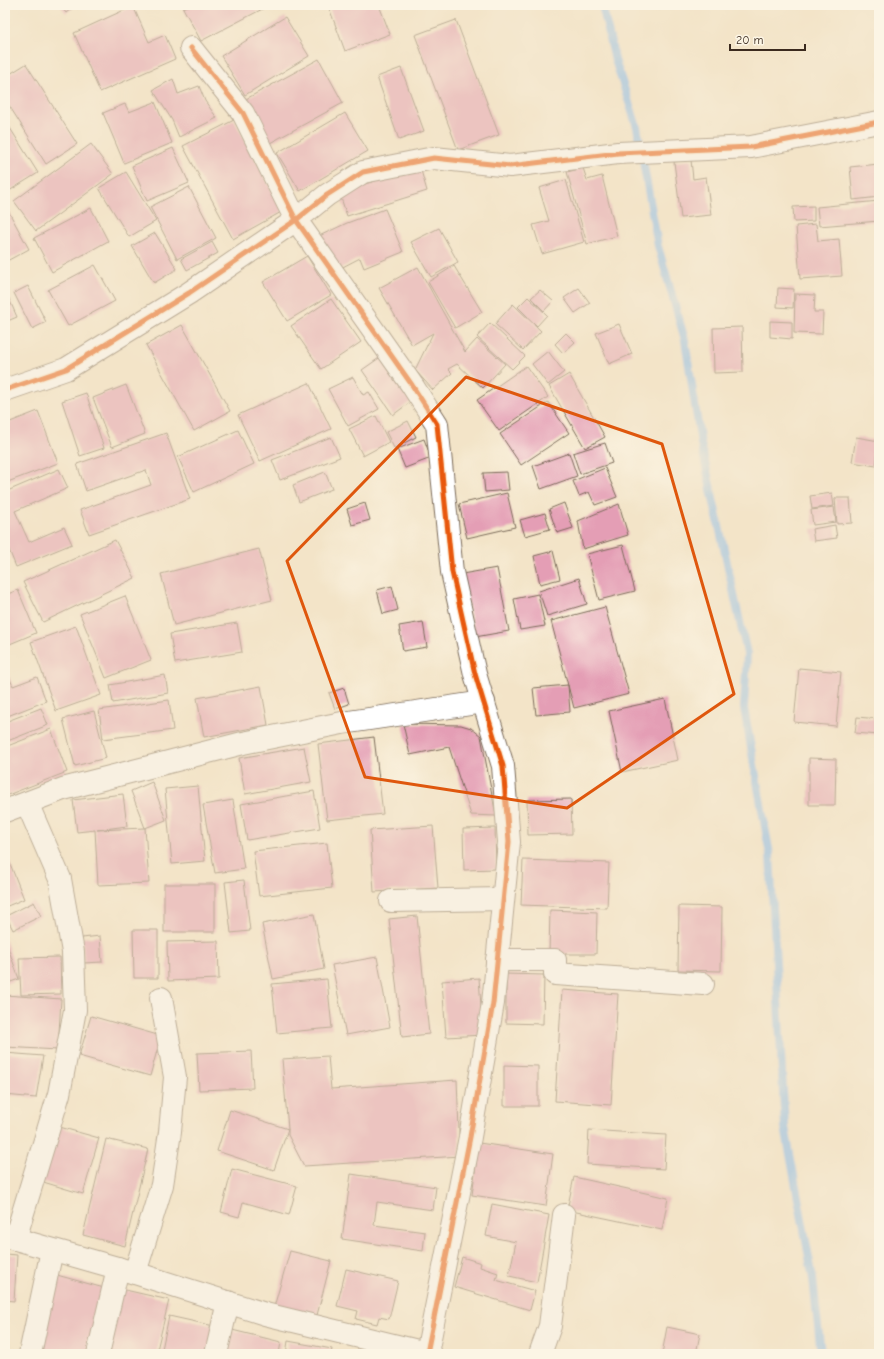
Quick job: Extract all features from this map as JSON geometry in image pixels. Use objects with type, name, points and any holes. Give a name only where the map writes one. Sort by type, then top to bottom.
[{"type":"street","points":[[26,803],[60,879],[73,952],[75,1010],[59,1094],[10,1238],[126,1271],[265,1314],[429,1354],[470,1137],[493,1003],[509,842],[503,766],[475,674],[452,572],[437,424],[412,385],[296,220],[243,113],[191,48]]},
{"type":"street","points":[[5,390],[66,369],[189,292],[296,220],[328,195],[363,172],[434,158],[510,166],[618,153],[751,146],[879,122]]},
{"type":"street","points":[[5,811],[63,789],[243,742],[342,723],[484,702]]},
{"type":"street","points":[[391,901],[503,899]]},
{"type":"street","points":[[497,960],[555,960],[555,974],[703,984]]},
{"type":"street","points":[[98,1354],[126,1271],[162,1186],[170,1132],[175,1077],[161,998]]},
{"type":"street","points":[[540,1354],[550,1326],[564,1215]]},
{"type":"street","points":[[30,1354],[52,1250]]},
{"type":"street","points":[[216,1354],[228,1302]]},
{"type":"highlighted area","points":[[466,377],[662,444],[734,694],[567,808],[365,777],[287,561]]},
{"type":"building","points":[[5,5],[13,5],[5,13]]},
{"type":"building","points":[[60,5],[76,5],[66,13]]},
{"type":"building","points":[[190,5],[270,5],[201,41],[183,8]]},
{"type":"building","points":[[328,5],[379,5],[390,34],[345,51]]},
{"type":"building","points":[[133,6],[149,42],[165,35],[175,59],[100,92],[74,33]]},
{"type":"building","points":[[285,17],[309,56],[245,95],[221,56]]},
{"type":"building","points":[[456,20],[499,135],[458,150],[415,35]]},
{"type":"building","points":[[319,59],[343,103],[270,143],[246,99]]},
{"type":"building","points":[[26,64],[77,144],[46,164],[5,99],[5,77]]},
{"type":"building","points":[[401,68],[424,131],[399,140],[377,77]]},
{"type":"building","points":[[173,79],[178,94],[199,86],[205,101],[217,118],[179,137],[172,120],[153,90]]},
{"type":"building","points":[[155,102],[172,143],[124,163],[103,113],[125,104],[129,112]]},
{"type":"building","points":[[345,113],[368,151],[300,191],[277,153]]},
{"type":"building","points":[[5,120],[38,173],[9,191],[5,185]]},
{"type":"building","points":[[234,120],[283,211],[233,239],[183,146]]},
{"type":"building","points":[[91,144],[113,174],[36,231],[14,201]]},
{"type":"building","points":[[173,148],[189,183],[147,201],[132,166]]},
{"type":"building","points":[[691,160],[693,179],[706,177],[711,215],[681,218],[674,162]]},
{"type":"building","points":[[879,164],[879,197],[853,200],[850,167]]},
{"type":"building","points":[[420,167],[427,191],[347,216],[339,192]]},
{"type":"building","points":[[583,168],[587,180],[602,176],[617,236],[587,244],[567,172]]},
{"type":"building","points":[[126,172],[156,221],[129,237],[99,188]]},
{"type":"building","points":[[566,180],[584,242],[542,254],[533,225],[549,221],[539,188]]},
{"type":"building","points":[[189,187],[216,238],[177,259],[150,207]]},
{"type":"building","points":[[879,201],[879,221],[819,226],[817,207]]},
{"type":"building","points":[[5,205],[29,249],[5,262]]},
{"type":"building","points":[[814,206],[814,221],[794,222],[793,207]]},
{"type":"building","points":[[91,208],[108,241],[52,272],[34,238]]},
{"type":"building","points":[[385,209],[403,252],[364,268],[360,258],[335,271],[317,237],[347,223]]},
{"type":"building","points":[[816,224],[818,241],[839,239],[842,276],[800,279],[796,226]]},
{"type":"building","points":[[439,228],[458,262],[431,277],[411,242]]},
{"type":"building","points":[[155,233],[177,269],[154,283],[132,246]]},
{"type":"building","points":[[212,242],[218,253],[187,270],[181,259]]},
{"type":"building","points":[[307,256],[331,295],[287,321],[263,282]]},
{"type":"building","points":[[95,265],[115,301],[68,326],[48,290]]},
{"type":"building","points":[[454,266],[482,312],[455,328],[428,282]]},
{"type":"building","points":[[418,267],[465,352],[477,339],[505,364],[483,388],[457,364],[448,369],[452,373],[433,390],[415,370],[433,333],[412,345],[379,288]]},
{"type":"building","points":[[28,286],[46,322],[32,329],[14,293]]},
{"type":"building","points":[[579,288],[590,303],[575,313],[564,298]]},
{"type":"building","points":[[778,288],[794,289],[793,308],[777,307]]},
{"type":"building","points":[[540,290],[553,301],[544,311],[531,298]]},
{"type":"building","points":[[6,292],[17,317],[5,322],[5,293]]},
{"type":"building","points":[[795,294],[815,295],[814,312],[823,312],[822,334],[794,333]]},
{"type":"building","points":[[528,297],[547,315],[537,326],[518,307]]},
{"type":"building","points":[[331,299],[361,342],[321,369],[291,326]]},
{"type":"building","points":[[513,304],[541,331],[523,350],[495,324]]},
{"type":"building","points":[[770,321],[792,322],[792,339],[770,337]]},
{"type":"building","points":[[490,323],[525,356],[512,369],[477,337]]},
{"type":"building","points":[[619,324],[632,354],[609,364],[596,333]]},
{"type":"building","points":[[182,325],[230,411],[194,431],[146,345]]},
{"type":"building","points":[[742,327],[743,372],[714,373],[713,328]]},
{"type":"building","points":[[566,333],[575,342],[563,353],[555,344]]},
{"type":"building","points":[[548,351],[564,372],[548,385],[532,364]]},
{"type":"building","points":[[382,356],[413,400],[393,415],[362,370]]},
{"type":"building","points":[[526,366],[548,397],[499,431],[477,400]]},
{"type":"building","points":[[569,374],[605,437],[585,448],[549,386]]},
{"type":"building","points":[[353,377],[363,395],[369,392],[379,409],[348,426],[328,389]]},
{"type":"building","points":[[309,383],[331,429],[260,461],[238,415]]},
{"type":"building","points":[[126,385],[145,434],[112,447],[93,398]]},
{"type":"building","points":[[86,393],[104,448],[80,456],[62,401]]},
{"type":"building","points":[[548,402],[569,433],[521,465],[500,434]]},
{"type":"building","points":[[38,411],[58,463],[5,483],[5,424]]},
{"type":"building","points":[[376,416],[389,442],[363,456],[349,429]]},
{"type":"building","points":[[408,421],[416,437],[394,448],[386,432]]},
{"type":"building","points":[[238,430],[254,464],[194,492],[178,457]]},
{"type":"building","points":[[166,433],[190,499],[89,534],[80,510],[151,485],[146,470],[86,491],[77,464]]},
{"type":"building","points":[[331,437],[340,457],[280,480],[272,460]]},
{"type":"building","points":[[856,437],[879,441],[876,466],[852,462]]},
{"type":"building","points":[[424,439],[431,458],[405,468],[397,449]]},
{"type":"building","points":[[605,443],[612,463],[580,474],[573,453]]},
{"type":"building","points":[[569,453],[577,476],[541,489],[533,466]]},
{"type":"building","points":[[605,468],[617,497],[595,505],[589,492],[579,496],[573,481]]},
{"type":"building","points":[[59,469],[68,488],[15,511],[29,542],[64,527],[72,544],[16,567],[5,540],[5,492]]},
{"type":"building","points":[[325,472],[332,489],[299,502],[293,485]]},
{"type":"building","points":[[507,472],[509,490],[485,492],[483,473]]},
{"type":"building","points":[[507,493],[515,527],[467,538],[459,504]]},
{"type":"building","points":[[832,493],[834,506],[812,509],[810,496]]},
{"type":"building","points":[[835,498],[850,498],[852,523],[837,524]]},
{"type":"building","points":[[365,503],[370,520],[352,525],[347,509]]},
{"type":"building","points":[[564,503],[573,528],[557,533],[549,509]]},
{"type":"building","points":[[619,504],[628,535],[583,549],[578,521]]},
{"type":"building","points":[[834,507],[836,522],[813,525],[811,510]]},
{"type":"building","points":[[545,513],[550,529],[525,536],[520,520]]},
{"type":"building","points":[[835,525],[837,538],[814,541],[812,529]]},
{"type":"building","points":[[115,540],[135,578],[43,622],[23,582]]},
{"type":"building","points":[[623,545],[635,591],[599,600],[587,554]]},
{"type":"building","points":[[259,549],[272,600],[174,625],[161,574]]},
{"type":"building","points":[[553,551],[560,579],[540,584],[534,556]]},
{"type":"building","points":[[497,568],[509,631],[475,637],[462,574]]},
{"type":"building","points":[[579,578],[587,604],[547,616],[539,591]]},
{"type":"building","points":[[392,586],[398,610],[383,614],[377,590]]},
{"type":"building","points":[[18,590],[36,633],[5,646],[5,595]]},
{"type":"building","points":[[538,594],[545,626],[520,630],[514,599]]},
{"type":"building","points":[[125,596],[151,660],[106,678],[80,614]]},
{"type":"building","points":[[605,607],[629,694],[574,708],[551,621]]},
{"type":"building","points":[[423,622],[427,647],[403,651],[399,626]]},
{"type":"building","points":[[237,623],[242,652],[175,663],[170,634]]},
{"type":"building","points":[[76,626],[101,695],[56,711],[31,642]]},
{"type":"building","points":[[799,668],[841,672],[836,726],[794,722]]},
{"type":"building","points":[[7,672],[13,686],[37,677],[46,701],[5,717],[5,673]]},
{"type":"building","points":[[165,675],[168,693],[113,703],[110,685]]},
{"type":"building","points":[[568,685],[570,712],[536,715],[533,688]]},
{"type":"building","points":[[261,686],[268,725],[204,737],[197,698]]},
{"type":"building","points":[[344,688],[349,704],[335,709],[329,693]]},
{"type":"building","points":[[665,699],[678,760],[622,772],[609,711]]},
{"type":"building","points":[[169,700],[173,730],[103,739],[99,710]]},
{"type":"building","points":[[41,708],[48,725],[5,742],[5,722]]},
{"type":"building","points":[[94,711],[106,758],[75,766],[63,719]]},
{"type":"building","points":[[857,717],[879,719],[879,735],[855,733]]},
{"type":"building","points":[[403,724],[461,725],[471,728],[481,736],[496,816],[471,815],[449,747],[410,755]]},
{"type":"building","points":[[51,729],[67,772],[5,796],[5,747]]},
{"type":"building","points":[[374,737],[383,814],[327,820],[318,744]]},
{"type":"building","points":[[304,747],[311,782],[245,794],[239,758]]},
{"type":"building","points":[[809,758],[836,759],[835,805],[809,805]]},
{"type":"building","points":[[152,782],[166,820],[145,828],[131,791]]},
{"type":"building","points":[[198,786],[205,861],[172,864],[165,789]]},
{"type":"building","points":[[314,791],[320,828],[247,840],[241,804]]},
{"type":"building","points":[[123,794],[127,826],[97,830],[145,828],[149,883],[98,885],[95,830],[77,832],[73,800]]},
{"type":"building","points":[[571,799],[572,834],[528,835],[527,800]]},
{"type":"building","points":[[233,800],[244,869],[215,873],[203,805]]},
{"type":"building","points":[[433,826],[438,888],[374,892],[370,830]]},
{"type":"building","points":[[495,828],[496,869],[464,870],[463,829]]},
{"type":"building","points":[[327,843],[332,888],[259,896],[253,851]]},
{"type":"building","points":[[5,851],[24,899],[5,907]]},
{"type":"building","points":[[523,860],[609,863],[607,908],[521,905]]},
{"type":"building","points":[[244,880],[250,931],[231,933],[225,882]]},
{"type":"building","points":[[164,884],[215,884],[215,932],[164,932]]},
{"type":"building","points":[[34,902],[41,916],[13,930],[6,916]]},
{"type":"building","points":[[679,906],[722,907],[721,971],[678,970]]},
{"type":"building","points":[[550,910],[597,912],[596,954],[549,954]]},
{"type":"building","points":[[314,914],[324,969],[273,979],[262,924]]},
{"type":"building","points":[[417,916],[429,1034],[402,1037],[389,919]]},
{"type":"building","points":[[133,930],[158,930],[158,978],[134,978]]},
{"type":"building","points":[[100,936],[102,962],[84,963],[82,938]]},
{"type":"building","points":[[5,939],[19,979],[5,984]]},
{"type":"building","points":[[218,941],[219,979],[168,981],[167,942]]},
{"type":"building","points":[[60,957],[61,994],[21,995],[19,958]]},
{"type":"building","points":[[377,957],[390,1027],[346,1035],[332,965]]},
{"type":"building","points":[[506,974],[544,975],[543,1024],[506,1023]]},
{"type":"building","points":[[479,978],[483,1035],[446,1037],[442,981]]},
{"type":"building","points":[[327,979],[332,1028],[277,1033],[272,984]]},
{"type":"building","points":[[562,990],[618,994],[611,1105],[555,1101]]},
{"type":"building","points":[[5,995],[61,999],[58,1050],[5,1047]]},
{"type":"building","points":[[91,1016],[161,1036],[150,1076],[79,1056]]},
{"type":"building","points":[[251,1051],[253,1088],[199,1090],[197,1053]]},
{"type":"building","points":[[5,1053],[43,1056],[36,1098],[5,1095]]},
{"type":"building","points":[[328,1056],[331,1089],[457,1080],[460,1156],[304,1166],[288,1135],[282,1059]]},
{"type":"building","points":[[504,1065],[538,1066],[538,1106],[504,1106]]},
{"type":"building","points":[[230,1110],[288,1129],[274,1170],[217,1151]]},
{"type":"building","points":[[56,1126],[99,1138],[83,1194],[40,1181]]},
{"type":"building","points":[[589,1130],[666,1135],[664,1169],[587,1164]]},
{"type":"building","points":[[106,1139],[148,1149],[125,1246],[83,1235]]},
{"type":"building","points":[[479,1143],[553,1154],[546,1206],[472,1195]]},
{"type":"building","points":[[232,1169],[297,1186],[289,1215],[243,1202],[239,1217],[221,1212]]},
{"type":"building","points":[[351,1174],[436,1187],[433,1210],[377,1202],[374,1225],[425,1232],[423,1251],[342,1239]]},
{"type":"building","points":[[574,1177],[668,1198],[662,1230],[567,1210]]},
{"type":"building","points":[[492,1204],[549,1215],[537,1282],[509,1276],[516,1242],[486,1236]]},
{"type":"building","points":[[290,1251],[331,1261],[316,1319],[274,1307]]},
{"type":"building","points":[[5,1254],[17,1255],[14,1301],[5,1300]]},
{"type":"building","points":[[462,1257],[481,1263],[480,1267],[498,1273],[496,1280],[535,1291],[530,1310],[454,1287]]},
{"type":"building","points":[[346,1269],[398,1281],[389,1319],[379,1317],[377,1324],[356,1319],[358,1311],[337,1306]]},
{"type":"building","points":[[57,1275],[104,1288],[87,1354],[36,1354]]},
{"type":"building","points":[[121,1289],[169,1300],[156,1354],[106,1354]]},
{"type":"building","points":[[169,1316],[214,1326],[208,1354],[161,1354]]},
{"type":"building","points":[[667,1327],[700,1334],[696,1354],[662,1354]]},
{"type":"building","points":[[232,1330],[281,1342],[279,1354],[227,1354]]},
{"type":"building","points":[[288,1341],[332,1349],[331,1354],[286,1354]]},
{"type":"waterway","points":[[602,5],[615,60],[637,127],[658,246],[685,340],[701,444],[747,654],[744,708],[770,855],[785,1127],[813,1279],[821,1354]]},
{"type":"cycle path","points":[[191,48],[243,113],[296,220],[412,385],[437,424],[452,572],[475,674],[503,766],[509,842],[493,1003],[470,1137],[427,1353]]},
{"type":"cycle path","points":[[5,390],[66,369],[189,293],[296,220],[327,195],[363,172],[434,158],[510,166],[618,153],[751,147],[879,122]]}]
